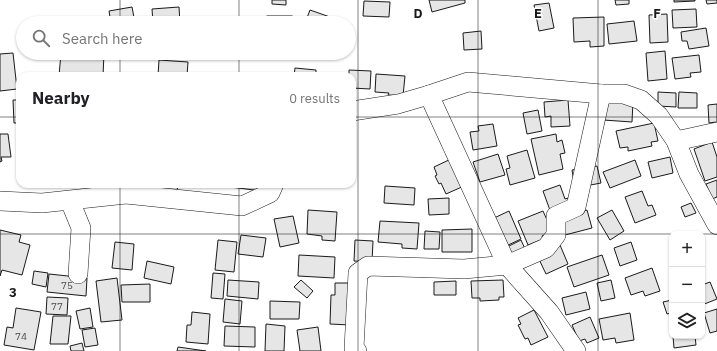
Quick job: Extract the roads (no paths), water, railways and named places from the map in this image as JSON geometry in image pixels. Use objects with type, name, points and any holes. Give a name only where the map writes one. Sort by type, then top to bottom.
[{"type":"street","points":[[356,110],[398,104],[468,82],[601,94],[624,94],[641,100],[659,116],[676,141],[689,174],[717,225]]},
{"type":"street","points":[[357,351],[354,348],[358,273],[368,266],[464,269],[507,265],[546,248],[556,235],[556,216],[576,207],[601,94]]},
{"type":"street","points":[[429,95],[507,265],[549,312],[576,351]]},
{"type":"street","points":[[676,141],[717,132]]},
{"type":"street","points":[[0,201],[42,203],[126,194],[242,206],[270,193],[272,188]]},
{"type":"street","points":[[70,200],[81,228],[78,274]]}]
